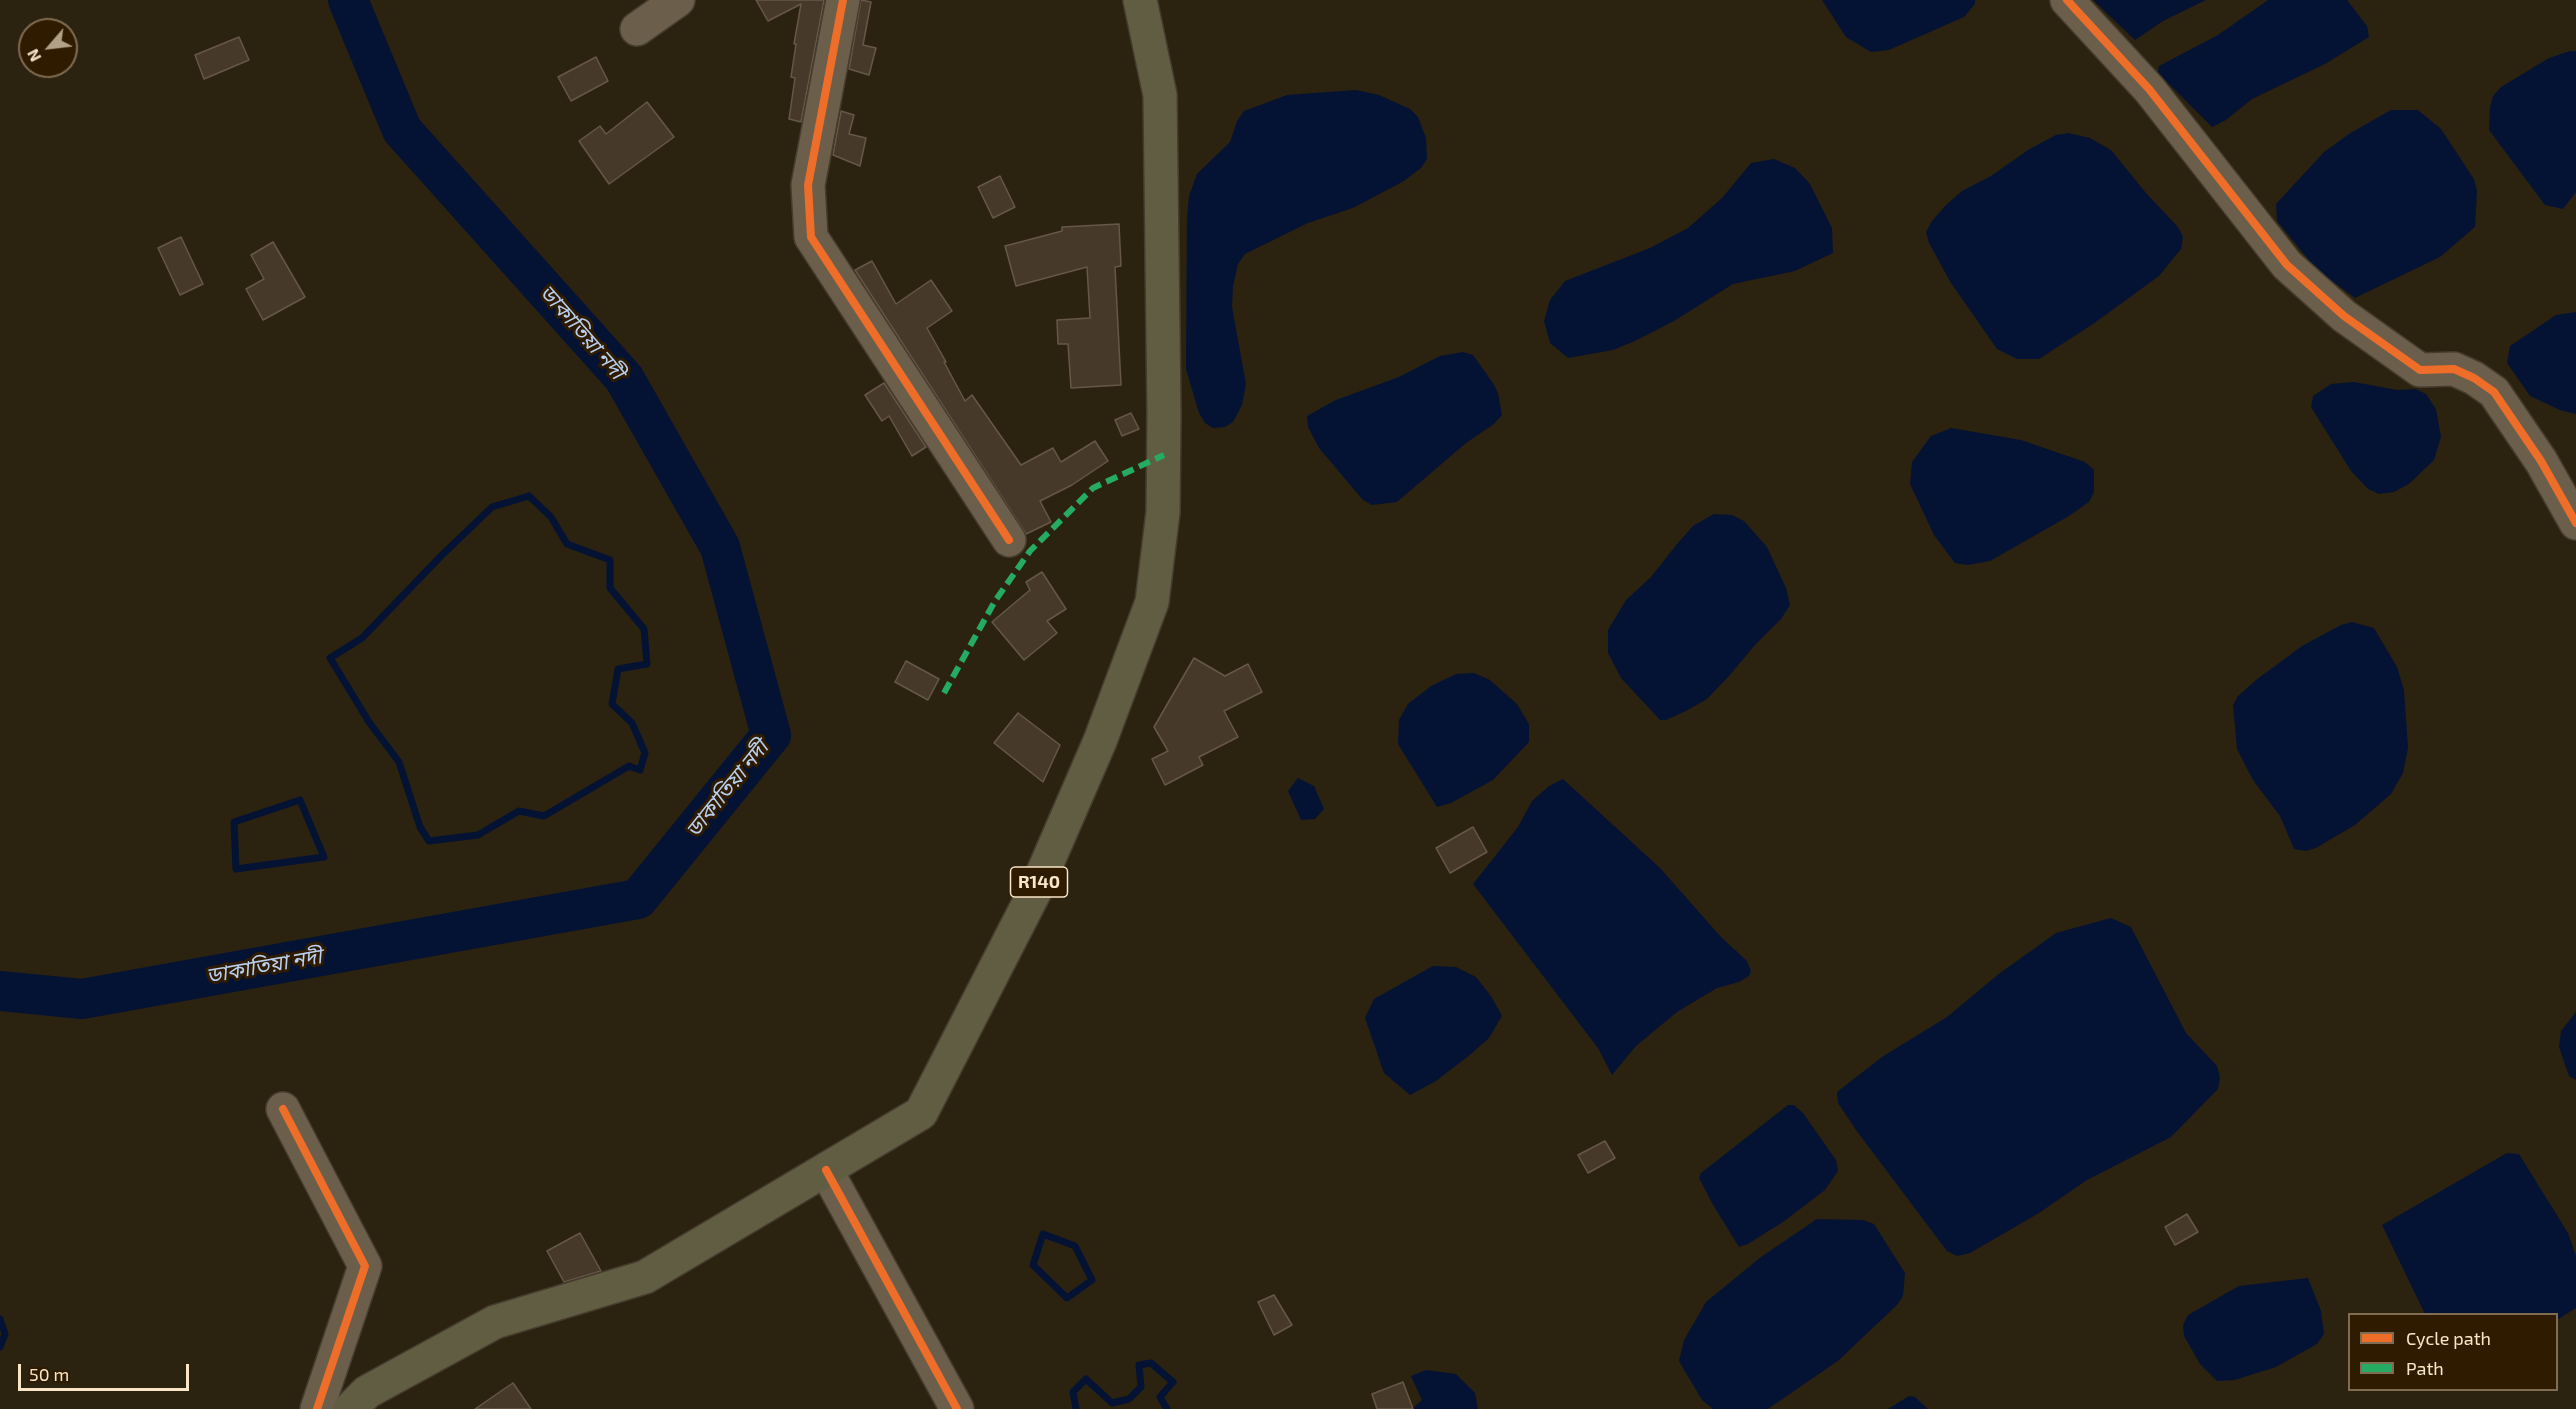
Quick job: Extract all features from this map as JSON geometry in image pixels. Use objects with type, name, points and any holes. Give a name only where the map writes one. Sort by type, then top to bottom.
[{"type":"main road","name":"R140","points":[[350,1409],[367,1392],[495,1322],[645,1277],[921,1113],[1035,891],[1100,741],[1152,602],[1163,512],[1160,95],[1140,0]]},
{"type":"street","points":[[638,29],[678,0]]},
{"type":"street","points":[[843,0],[808,185],[812,237],[1009,540]]},
{"type":"street","points":[[2067,0],[2149,88],[2287,265],[2344,316],[2420,370],[2454,369],[2474,378],[2494,392],[2541,461],[2576,523]]},
{"type":"street","points":[[283,1109],[365,1266],[317,1409]]},
{"type":"street","points":[[826,1170],[957,1409]]},
{"type":"water","points":[[1822,0],[1975,0],[1975,4],[1964,17],[1889,50],[1871,52],[1846,37]]},
{"type":"water","points":[[2093,0],[2206,0],[2163,21],[2135,40]]},
{"type":"water","points":[[2268,0],[2347,0],[2367,26],[2369,37],[2325,64],[2252,99],[2226,120],[2212,127],[2161,76],[2158,72],[2159,66],[2218,35]]},
{"type":"water","points":[[2576,51],[2576,192],[2563,209],[2545,205],[2489,130],[2490,107],[2493,96],[2501,87],[2549,58]]},
{"type":"water","points":[[1356,90],[1379,95],[1410,109],[1418,117],[1426,138],[1427,159],[1421,168],[1404,181],[1353,208],[1308,223],[1245,254],[1238,264],[1233,286],[1232,307],[1246,384],[1242,405],[1233,422],[1225,427],[1213,428],[1205,423],[1199,413],[1186,369],[1187,219],[1189,196],[1197,174],[1230,142],[1237,121],[1244,111],[1287,95]]},
{"type":"water","points":[[2391,110],[2418,110],[2441,129],[2474,179],[2477,191],[2475,227],[2440,257],[2355,298],[2317,270],[2277,221],[2276,204],[2324,152],[2349,134]]},
{"type":"water","points":[[2068,133],[2090,138],[2111,150],[2146,193],[2178,227],[2183,237],[2181,249],[2159,276],[2093,324],[2039,359],[2017,359],[1997,349],[1951,283],[1929,243],[1926,232],[1946,205],[1962,191],[1991,176],[2028,150],[2056,135]]},
{"type":"water","points":[[1774,159],[1795,168],[1810,184],[1832,228],[1833,253],[1795,271],[1733,284],[1674,321],[1613,350],[1568,358],[1550,343],[1544,321],[1550,300],[1565,281],[1650,248],[1688,228],[1722,198],[1751,163]]},
{"type":"water","points":[[2576,312],[2576,414],[2560,410],[2530,396],[2507,363],[2510,346],[2556,315]]},
{"type":"water","points":[[1463,352],[1473,355],[1493,383],[1498,393],[1502,415],[1494,424],[1466,443],[1397,502],[1372,505],[1363,500],[1319,448],[1308,427],[1307,416],[1336,400],[1399,377],[1440,356]]},
{"type":"water","points":[[2354,382],[2397,390],[2416,389],[2426,394],[2436,409],[2441,437],[2434,460],[2409,484],[2394,492],[2379,494],[2368,489],[2351,471],[2311,407],[2313,396],[2331,384]]},
{"type":"water","points":[[1951,428],[2021,440],[2085,462],[2094,470],[2094,492],[2089,502],[2069,516],[1990,561],[1968,565],[1955,563],[1934,535],[1910,484],[1912,462],[1931,436]]},
{"type":"water","points":[[1714,514],[1732,515],[1744,521],[1767,547],[1786,588],[1790,605],[1781,619],[1707,699],[1666,720],[1660,720],[1621,678],[1608,653],[1608,630],[1626,600],[1651,577],[1693,526]]},
{"type":"water","points":[[2352,622],[2374,628],[2397,667],[2404,690],[2408,748],[2403,773],[2391,794],[2355,825],[2316,848],[2306,851],[2294,849],[2280,816],[2253,780],[2237,749],[2233,705],[2238,696],[2256,680],[2302,646],[2341,625]]},
{"type":"water","points":[[1474,673],[1490,680],[1517,704],[1529,724],[1529,742],[1493,780],[1451,803],[1437,807],[1398,744],[1399,720],[1408,704],[1431,686],[1456,674]]},
{"type":"water","points":[[1298,778],[1314,786],[1324,809],[1315,819],[1301,820],[1288,791]]},
{"type":"water","points":[[1563,779],[1660,868],[1721,937],[1747,961],[1751,971],[1749,976],[1739,982],[1717,988],[1677,1012],[1636,1046],[1612,1075],[1598,1048],[1473,884],[1518,827],[1532,801],[1549,786]]},
{"type":"water","points":[[2111,918],[2131,927],[2186,1033],[2217,1066],[2220,1078],[2218,1089],[2171,1137],[2087,1180],[2039,1213],[1970,1253],[1957,1256],[1947,1251],[1856,1130],[1838,1103],[1837,1092],[1882,1057],[1947,1017],[2000,973],[2056,933]]},
{"type":"water","points":[[1433,966],[1456,967],[1476,977],[1491,996],[1502,1016],[1489,1038],[1471,1054],[1436,1081],[1410,1095],[1384,1073],[1365,1018],[1374,999]]},
{"type":"water","points":[[2576,1012],[2576,1080],[2569,1076],[2559,1047],[2561,1031]]},
{"type":"water","points":[[1788,1105],[1794,1105],[1803,1113],[1836,1160],[1838,1171],[1825,1190],[1783,1222],[1748,1244],[1739,1247],[1699,1178],[1701,1173]]},
{"type":"water","points":[[2507,1153],[2519,1154],[2568,1233],[2576,1256],[2576,1308],[2558,1319],[2558,1313],[2425,1313],[2382,1225]]},
{"type":"water","points":[[1817,1219],[1863,1220],[1874,1224],[1905,1273],[1903,1296],[1897,1305],[1839,1360],[1768,1409],[1713,1409],[1702,1400],[1679,1361],[1684,1340],[1706,1302],[1761,1257]]},
{"type":"water","points":[[2308,1278],[2321,1311],[2324,1334],[2317,1344],[2276,1367],[2235,1380],[2217,1381],[2200,1364],[2184,1336],[2183,1325],[2188,1315],[2239,1286]]},
{"type":"water","points":[[1426,1370],[1456,1374],[1475,1393],[1478,1409],[1412,1409],[1422,1400],[1411,1376]]},
{"type":"water","points":[[1909,1396],[1915,1397],[1928,1409],[1888,1409]]},
{"type":"building","points":[[756,0],[824,0],[801,122],[789,119],[795,78],[791,77],[796,44],[794,44],[801,4],[768,21]]},
{"type":"building","points":[[861,0],[871,2],[863,45],[876,48],[869,75],[849,69]]},
{"type":"building","points":[[239,37],[249,60],[204,79],[195,55]]},
{"type":"building","points":[[596,57],[608,81],[571,101],[558,77]]},
{"type":"building","points":[[647,102],[674,137],[609,184],[579,141],[600,126],[606,134]]},
{"type":"building","points":[[841,111],[854,115],[849,134],[866,138],[860,166],[833,155]]},
{"type":"building","points":[[1000,176],[1015,207],[993,218],[978,187]]},
{"type":"building","points":[[1119,224],[1121,266],[1115,267],[1121,385],[1071,388],[1068,344],[1058,344],[1057,320],[1090,318],[1087,267],[1016,286],[1005,246],[1062,231],[1062,227]]},
{"type":"building","points":[[181,237],[203,284],[180,295],[158,248]]},
{"type":"building","points":[[273,242],[305,297],[263,320],[246,289],[264,279],[251,255]]},
{"type":"building","points":[[872,261],[896,304],[931,280],[952,311],[927,328],[965,401],[972,395],[1021,465],[1053,448],[1061,462],[1095,441],[1108,461],[1072,485],[1040,501],[1051,522],[1026,534],[855,270]]},
{"type":"building","points":[[884,383],[926,447],[912,456],[889,416],[882,421],[865,395]]},
{"type":"building","points":[[1131,413],[1139,429],[1122,436],[1115,420]]},
{"type":"building","points":[[1042,572],[1066,609],[1047,621],[1057,633],[1024,660],[992,622],[1030,590],[1026,582]]},
{"type":"building","points":[[1194,658],[1225,676],[1248,664],[1262,692],[1224,711],[1238,737],[1199,757],[1203,765],[1165,785],[1152,759],[1168,751],[1154,727]]},
{"type":"building","points":[[906,661],[939,679],[928,700],[895,682]]},
{"type":"building","points":[[1018,713],[1060,745],[1043,782],[994,743]]},
{"type":"building","points":[[1473,827],[1487,852],[1450,873],[1436,848]]},
{"type":"building","points":[[1605,1141],[1615,1158],[1588,1173],[1578,1155]]},
{"type":"building","points":[[2187,1214],[2198,1232],[2175,1245],[2165,1227]]},
{"type":"building","points":[[580,1233],[601,1271],[564,1282],[547,1251]]},
{"type":"building","points":[[1274,1295],[1292,1325],[1274,1335],[1258,1302]]},
{"type":"building","points":[[1403,1382],[1413,1409],[1377,1409],[1372,1394]]},
{"type":"building","points":[[513,1383],[531,1409],[475,1409],[504,1389]]},
{"type":"waterway","name":"ডাকাতিয়া নদী","points":[[0,991],[82,999],[638,899],[771,735],[720,547],[624,378],[402,130],[348,0]]},
{"type":"waterway","points":[[529,496],[551,517],[567,544],[610,560],[610,588],[644,629],[647,664],[618,669],[612,704],[632,723],[645,753],[640,770],[629,766],[544,816],[519,811],[478,835],[429,841],[420,827],[399,762],[369,722],[330,658],[362,638],[492,507],[529,496]]},
{"type":"waterway","points":[[300,800],[324,857],[236,869],[234,822],[300,800]]},
{"type":"waterway","points":[[1043,1234],[1075,1246],[1092,1280],[1067,1298],[1033,1265],[1043,1234]]},
{"type":"waterway","points":[[0,1319],[5,1334],[0,1347]]},
{"type":"waterway","points":[[1076,1409],[1073,1392],[1086,1379],[1112,1403],[1129,1399],[1141,1387],[1139,1365],[1151,1363],[1173,1382],[1160,1397],[1167,1409]]},
{"type":"marked path","points":[[944,693],[995,601],[1030,551],[1093,488],[1164,455]]},
{"type":"cycle path","points":[[843,0],[808,185],[811,237],[1009,540]]},
{"type":"cycle path","points":[[2067,0],[2149,89],[2287,265],[2344,316],[2420,370],[2454,369],[2474,378],[2494,392],[2541,461],[2576,523]]},
{"type":"cycle path","points":[[283,1109],[365,1266],[317,1409]]},
{"type":"cycle path","points":[[826,1170],[957,1409]]}]
